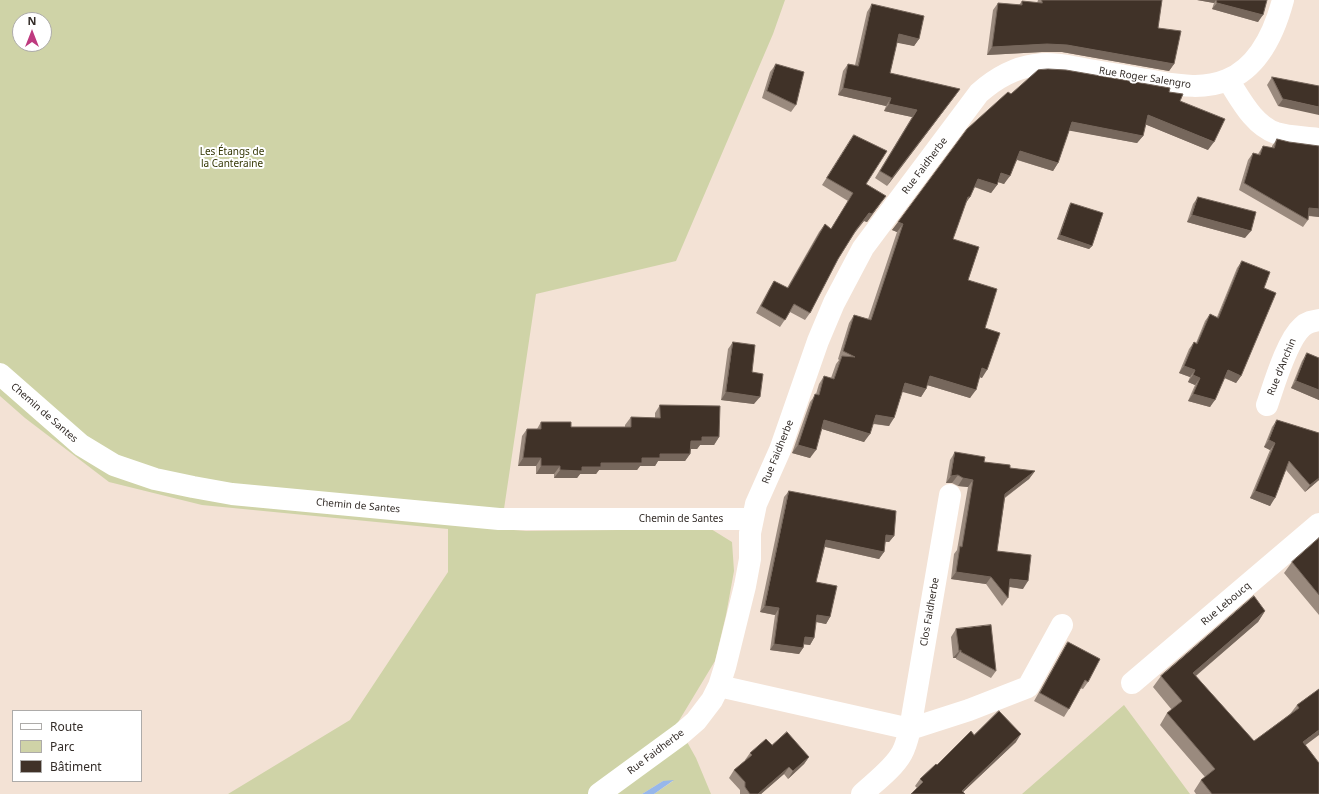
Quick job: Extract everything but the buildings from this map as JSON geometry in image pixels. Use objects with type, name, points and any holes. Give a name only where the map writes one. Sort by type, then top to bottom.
[{"type":"street","name":"Rue Roger Salengro","points":[[974,100],[987,86],[1009,72],[1037,64],[1068,66],[1189,86],[1214,84],[1228,80],[1246,67],[1261,51],[1278,19],[1282,0]]},
{"type":"street","points":[[1228,80],[1244,104],[1263,126],[1275,133],[1319,139]]},
{"type":"street","name":"Rue Faidherbe","points":[[599,794],[650,758],[696,721],[705,710],[719,686],[747,579],[750,559],[750,533],[756,504],[780,450],[825,324],[852,266],[863,248],[974,100]]},
{"type":"street","name":"Rue d'Anchin","points":[[1267,405],[1292,338],[1302,326],[1319,320]]},
{"type":"street","name":"Chemin de Santes","points":[[0,374],[81,445],[114,465],[155,479],[193,487],[232,494],[499,519],[752,519]]},
{"type":"street","name":"Clos Faidherbe","points":[[862,794],[898,760],[903,751],[910,729],[950,495]]},
{"type":"street","name":"Rue Leboucq","points":[[1132,683],[1319,524]]},
{"type":"street","points":[[719,686],[910,729],[969,710],[1028,687],[1062,625]]},
{"type":"green space","name":"Les Étangs de la Canteraine","points":[[0,0],[785,0],[773,34],[676,261],[536,294],[501,529],[526,531],[711,529],[732,542],[734,571],[726,615],[715,661],[677,724],[696,758],[711,794],[654,794],[673,781],[663,781],[642,794],[228,794],[350,720],[448,572],[448,529],[202,505],[109,482],[25,418],[0,396]]},
{"type":"green space","points":[[1124,705],[1190,794],[1022,794]]},
{"type":"water","points":[[674,780],[654,794],[642,794],[663,781]]}]
